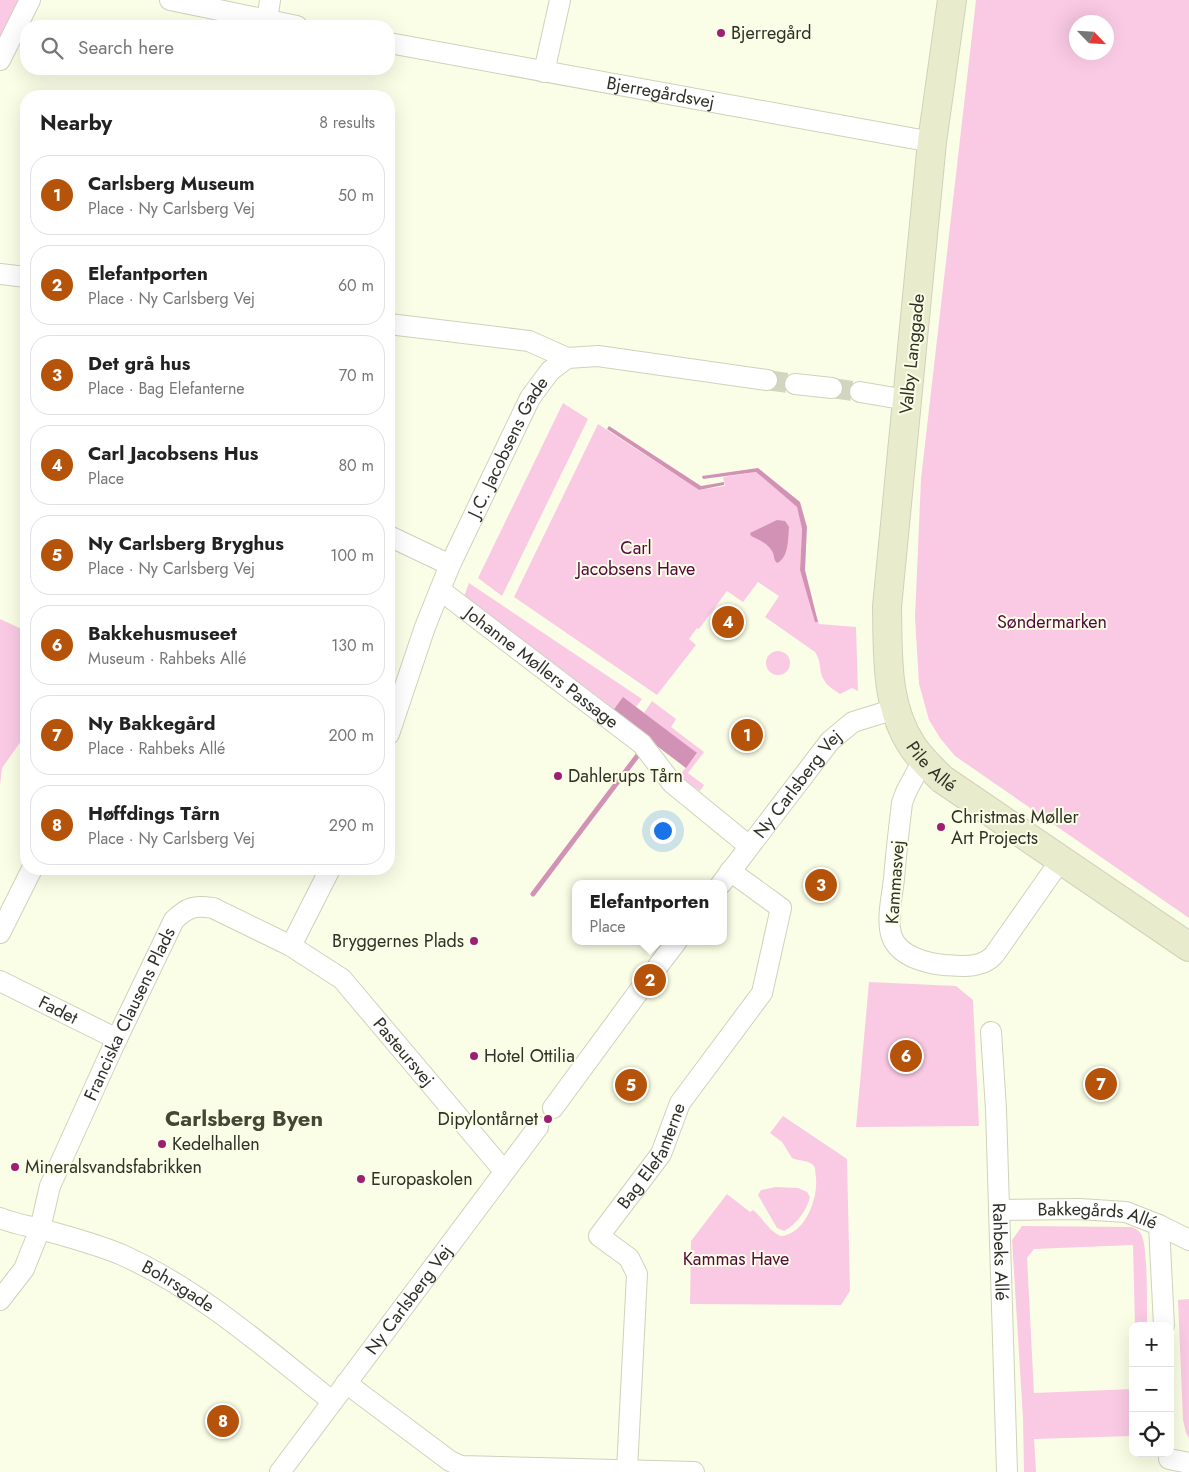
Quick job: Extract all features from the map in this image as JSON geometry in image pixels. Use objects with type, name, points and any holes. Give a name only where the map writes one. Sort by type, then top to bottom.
[{"type":"street","points":[[0,60],[30,0]]},
{"type":"street","points":[[170,0],[262,20]]},
{"type":"street","points":[[267,20],[270,0]]},
{"type":"street","points":[[544,72],[560,0]]},
{"type":"street","name":"Valby Langgade","points":[[895,709],[888,665],[887,607],[932,142],[952,0]]},
{"type":"street","name":"Bjerregårdsvej","points":[[395,44],[932,142]]},
{"type":"street","points":[[0,274],[20,276]]},
{"type":"street","points":[[395,325],[529,341],[567,358],[598,356],[767,380]]},
{"type":"street","name":"J.C. Jacobsens Gade","points":[[395,716],[425,626],[450,565],[530,398],[550,371],[567,358]]},
{"type":"street","points":[[795,384],[832,388]]},
{"type":"street","points":[[860,392],[907,400]]},
{"type":"street","points":[[395,539],[450,565]]},
{"type":"street","name":"Johanne Møllers Passage","points":[[440,590],[642,744],[672,783],[750,846]]},
{"type":"street","name":"Pile Allé","points":[[895,709],[904,732],[913,747],[942,779],[1189,947]]},
{"type":"street","name":"Ny Carlsberg Vej","points":[[725,878],[830,741],[841,730],[853,722],[895,709]]},
{"type":"street","name":"Kammasvej","points":[[923,760],[902,802],[890,912],[892,936],[900,949],[930,963],[976,966],[985,963],[994,955],[1060,861]]},
{"type":"street","points":[[0,934],[29,875]]},
{"type":"street","points":[[291,946],[327,875]]},
{"type":"street","name":"Bag Elefanterne","points":[[627,1470],[637,1274],[629,1258],[599,1236],[661,1154],[680,1103],[762,993],[781,908],[725,878]]},
{"type":"street","name":"Franciska Clausens Plads","points":[[0,1300],[24,1268],[40,1229],[50,1186],[116,1039],[174,920],[185,909],[200,906],[213,908],[291,946]]},
{"type":"street","points":[[658,966],[674,945]]},
{"type":"street","name":"Pasteursvej","points":[[291,946],[342,979],[504,1171]]},
{"type":"street","name":"Fadet","points":[[0,981],[116,1039]]},
{"type":"street","points":[[553,1108],[639,991]]},
{"type":"street","name":"Rahbeks Allé","points":[[991,1032],[995,1091],[1007,1472]]},
{"type":"street","name":"Ny Carlsberg Vej","points":[[280,1472],[538,1127]]},
{"type":"street","name":"Bakkegårds Allé","points":[[999,1210],[1079,1209],[1126,1212],[1159,1225],[1189,1240]]},
{"type":"street","name":"Bohrsgade","points":[[0,1218],[12,1224],[40,1229],[80,1240],[120,1254],[166,1278],[207,1304],[332,1402]]},
{"type":"street","points":[[1159,1225],[1164,1322]]},
{"type":"street","points":[[346,1382],[449,1466],[694,1472]]},
{"type":"street","points":[[1170,1461],[1189,1463]]},
{"type":"green space","points":[[0,0],[19,0],[0,40]]},
{"type":"green space","name":"Søndermarken","points":[[976,0],[1189,0],[1189,918],[955,756],[940,738],[929,720],[919,684],[915,617],[921,479]]},
{"type":"green space","points":[[563,403],[588,419],[502,596],[478,578]]},
{"type":"green space","name":"Carl Jacobsens Have","points":[[598,424],[699,490],[725,486],[723,477],[756,472],[797,507],[802,528],[800,570],[819,624],[856,627],[858,691],[852,688],[840,694],[831,688],[822,677],[819,659],[815,652],[765,617],[779,596],[758,582],[743,602],[727,591],[699,629],[697,628],[689,639],[696,645],[657,695],[514,597]]},
{"type":"green space","points":[[469,583],[642,699],[636,707],[623,698],[612,712],[463,599]]},
{"type":"green space","points":[[0,619],[20,628],[20,742],[2,768],[0,785]]},
{"type":"green space","points":[[778,651],[787,654],[790,663],[787,672],[778,675],[769,672],[766,663],[769,654]]},
{"type":"green space","points":[[652,701],[676,719],[671,727],[704,752],[688,773],[704,785],[700,791],[679,776],[697,754],[644,713]]},
{"type":"green space","points":[[869,982],[956,986],[973,1000],[979,1126],[856,1127]]},
{"type":"green space","name":"Kammas Have","points":[[783,1116],[847,1159],[850,1291],[841,1305],[690,1304],[691,1241],[727,1194],[750,1212],[753,1210],[757,1213],[773,1231],[781,1236],[797,1229],[808,1214],[815,1196],[815,1169],[809,1163],[792,1158],[782,1142],[770,1133]]},
{"type":"green space","points":[[776,1187],[798,1188],[807,1192],[810,1197],[800,1217],[784,1231],[777,1228],[758,1195],[761,1190]]},
{"type":"green space","points":[[1022,1226],[1132,1227],[1141,1234],[1145,1250],[1147,1322],[1135,1322],[1133,1245],[1034,1249],[1027,1258],[1034,1393],[1129,1389],[1129,1436],[1034,1439],[1036,1472],[1024,1472],[1023,1418],[1012,1240]]},
{"type":"green space","points":[[1189,1299],[1189,1438],[1183,1420],[1178,1300]]},
{"type":"shaded area","points":[[609,426],[701,486],[724,482],[724,485],[699,490],[607,429]]},
{"type":"shaded area","points":[[758,468],[800,502],[807,527],[805,570],[818,622],[815,622],[800,570],[802,529],[797,507],[756,472],[703,479],[702,476]]},
{"type":"shaded area","points":[[777,520],[785,521],[789,527],[786,552],[784,557],[777,563],[770,548],[751,536],[750,533]]},
{"type":"shaded area","points":[[623,697],[697,753],[686,768],[612,712]]},
{"type":"waterway","points":[[533,894],[638,755]]},
{"type":"tunnel","points":[[767,380],[795,384]]},
{"type":"tunnel","points":[[832,388],[860,392]]},
{"type":"tunnel","points":[[639,991],[658,966]]},
{"type":"place","name":"Bjerregård","points":[[721,33]]},
{"type":"place","name":"Carl Jacobsens Hus","points":[[728,622]]},
{"type":"place","name":"Carlsberg Museum","points":[[747,735]]},
{"type":"place","name":"Dahlerups Tårn","points":[[558,776]]},
{"type":"place","name":"Christmas Møller Art Projects","points":[[941,827]]},
{"type":"place","name":"Det grå hus","points":[[821,885]]},
{"type":"place","name":"Bryggernes Plads","points":[[474,941]]},
{"type":"place","name":"Elefantporten","points":[[650,980]]},
{"type":"place","name":"Hotel Ottilia","points":[[474,1056]]},
{"type":"place","name":"Bakkehusmuseet","points":[[906,1056]]},
{"type":"place","name":"Ny Bakkegård","points":[[1101,1084]]},
{"type":"place","name":"Ny Carlsberg Bryghus","points":[[631,1085]]},
{"type":"place","name":"Dipylontårnet","points":[[548,1119]]},
{"type":"place","name":"Kedelhallen","points":[[162,1144]]},
{"type":"place","name":"Mineralsvandsfabrikken","points":[[15,1167]]},
{"type":"place","name":"Europaskolen","points":[[361,1179]]},
{"type":"place","name":"Høffdings Tårn","points":[[223,1421]]},
{"type":"district","name":"Carlsberg Byen","points":[[244,1118]]}]
